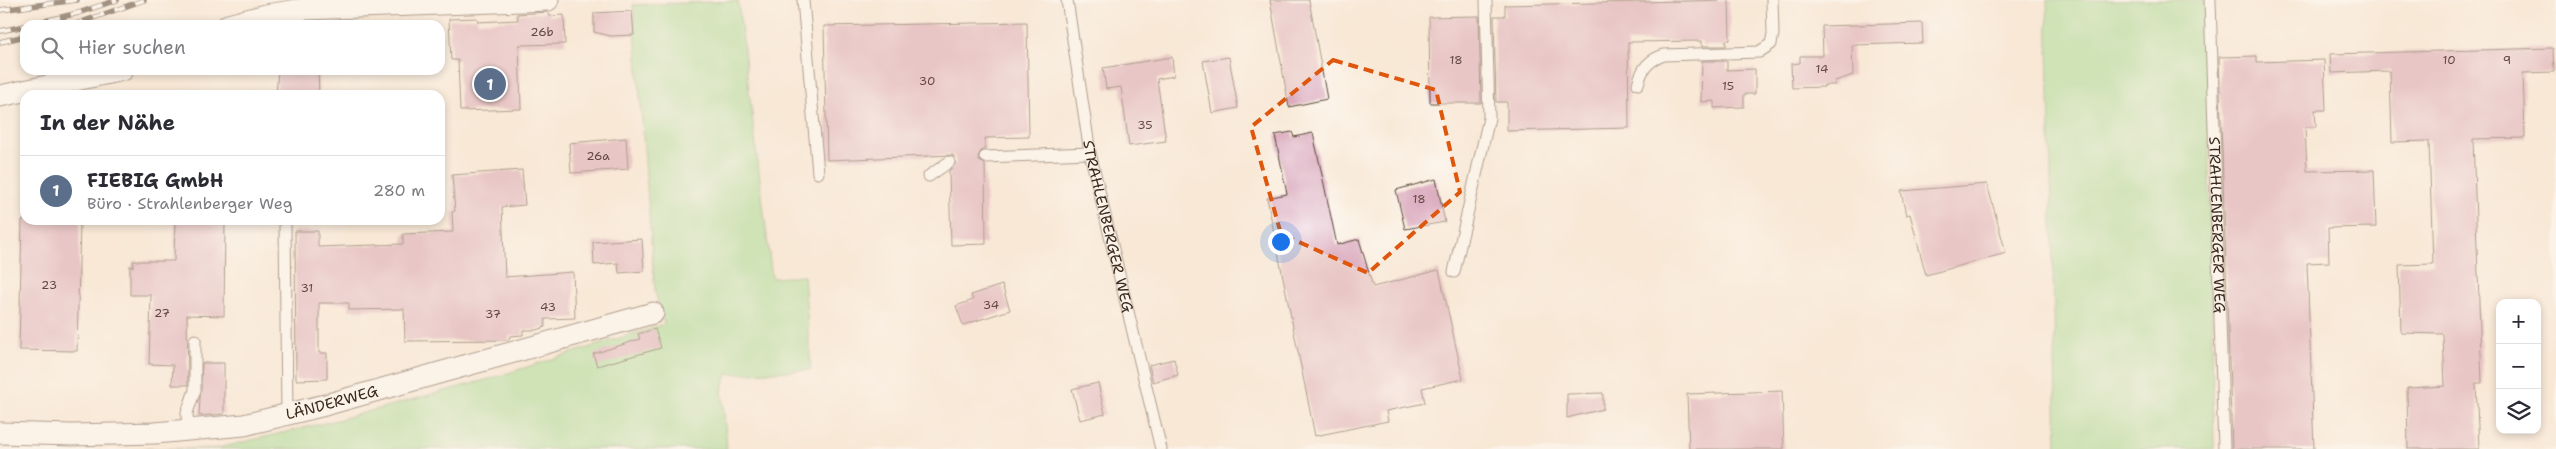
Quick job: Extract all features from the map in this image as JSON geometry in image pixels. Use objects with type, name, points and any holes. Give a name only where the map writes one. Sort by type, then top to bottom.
[{"type":"street","points":[[245,20],[258,16],[305,9],[548,0]]},
{"type":"street","points":[[28,90],[99,75]]},
{"type":"street","points":[[0,96],[20,92]]},
{"type":"street","name":"LÄNDERWEG","points":[[0,433],[72,435],[155,433],[244,425],[653,313]]},
{"type":"lane","points":[[804,0],[818,173]]},
{"type":"lane","name":"STRAHLENBERGER WEG","points":[[1067,0],[1090,153],[1160,449]]},
{"type":"lane","points":[[1454,272],[1490,118],[1486,0]]},
{"type":"lane","points":[[1638,84],[1646,66],[1653,58],[1664,55],[1759,52],[1771,44],[1773,34],[1772,0]]},
{"type":"lane","name":"STRAHLENBERGER WEG","points":[[2210,0],[2224,449]]},
{"type":"lane","points":[[985,157],[1090,153]]},
{"type":"lane","points":[[929,176],[949,162]]},
{"type":"lane","points":[[285,225],[287,414]]},
{"type":"lane","points":[[188,430],[187,413],[195,390],[195,340]]},
{"type":"highlighted area","points":[[1333,60],[1436,90],[1460,192],[1368,273],[1281,234],[1251,127]]},
{"type":"green space","points":[[2047,0],[2206,0],[2214,449],[2057,449]]},
{"type":"green space","points":[[738,1],[772,278],[804,276],[811,370],[727,374],[722,391],[727,449],[214,449],[337,420],[489,379],[664,324],[655,292],[633,5]]},
{"type":"building","points":[[1270,0],[1309,0],[1327,99],[1289,107]]},
{"type":"building","points":[[1729,0],[1730,40],[1726,40],[1726,46],[1702,46],[1702,41],[1628,42],[1629,128],[1507,131],[1507,102],[1496,102],[1494,16],[1505,16],[1505,5]]},
{"type":"building","points":[[632,11],[634,35],[611,36],[594,32],[594,13]]},
{"type":"building","points":[[549,12],[549,16],[564,15],[565,44],[519,45],[521,109],[460,111],[458,60],[451,60],[449,19],[477,18],[478,22],[518,20],[517,14]]},
{"type":"building","points":[[1479,16],[1481,103],[1430,103],[1429,17]]},
{"type":"building","points":[[1027,22],[1029,137],[985,138],[985,149],[981,151],[978,157],[979,161],[985,164],[986,244],[951,245],[949,171],[956,162],[953,155],[827,160],[824,26]]},
{"type":"building","points":[[1922,23],[1923,43],[1852,45],[1853,75],[1835,81],[1835,85],[1792,88],[1791,64],[1800,63],[1800,56],[1823,56],[1822,26]]},
{"type":"building","points":[[2553,48],[2554,72],[2523,73],[2525,138],[2473,139],[2482,383],[2476,383],[2479,449],[2408,449],[2407,388],[2445,386],[2443,334],[2401,333],[2399,265],[2433,264],[2429,141],[2392,142],[2390,71],[2331,73],[2330,54]]},
{"type":"building","points":[[2257,56],[2257,62],[2324,60],[2326,110],[2315,110],[2316,127],[2305,127],[2307,171],[2374,170],[2376,227],[2328,228],[2329,262],[2307,263],[2314,449],[2232,449],[2219,57]]},
{"type":"building","points":[[1172,57],[1174,76],[1157,79],[1166,141],[1129,146],[1121,87],[1106,89],[1103,68]]},
{"type":"building","points":[[1229,57],[1238,108],[1212,113],[1203,61]]},
{"type":"building","points":[[1702,61],[1727,61],[1727,70],[1755,69],[1755,94],[1744,94],[1744,107],[1714,108],[1714,101],[1701,102]]},
{"type":"building","points":[[278,75],[318,75],[319,90],[276,90]]},
{"type":"building","points":[[1292,132],[1294,137],[1313,133],[1337,245],[1359,239],[1373,287],[1439,270],[1463,379],[1422,388],[1425,403],[1386,411],[1388,421],[1315,436],[1267,198],[1287,194],[1275,135]]},
{"type":"building","points":[[626,138],[628,169],[571,173],[569,143]]},
{"type":"building","points":[[522,170],[525,205],[502,207],[505,277],[573,272],[575,318],[545,319],[545,327],[536,330],[523,330],[523,335],[510,336],[509,340],[405,341],[404,309],[349,310],[349,303],[319,303],[319,353],[327,353],[327,379],[296,380],[295,231],[318,231],[318,247],[403,244],[403,234],[453,232],[452,212],[455,211],[452,175]]},
{"type":"building","points":[[1436,179],[1445,222],[1405,229],[1396,190]]},
{"type":"building","points":[[1987,184],[2006,253],[1926,275],[1910,214],[1906,215],[1901,191]]},
{"type":"building","points":[[22,225],[80,225],[77,351],[19,350]]},
{"type":"building","points":[[175,225],[225,225],[224,316],[187,315],[188,385],[172,385],[173,365],[149,364],[151,295],[130,295],[130,266],[133,267],[133,261],[174,261]]},
{"type":"building","points":[[642,239],[644,271],[619,273],[618,263],[594,265],[593,242]]},
{"type":"building","points":[[1002,285],[1010,310],[963,325],[956,306],[973,300],[971,295]]},
{"type":"building","points":[[655,329],[661,348],[597,366],[593,354],[640,339],[638,334]]},
{"type":"building","points":[[1174,359],[1178,375],[1153,382],[1149,365]]},
{"type":"building","points":[[202,363],[224,363],[224,414],[199,416]]},
{"type":"building","points":[[1098,383],[1105,414],[1080,420],[1072,389]]},
{"type":"building","points":[[1782,391],[1784,449],[1689,449],[1687,394]]},
{"type":"building","points":[[1603,393],[1603,409],[1567,418],[1567,394]]},
{"type":"railway","points":[[0,10],[77,0]]},
{"type":"railway","points":[[49,20],[117,0]]},
{"type":"railway","points":[[87,20],[144,0]]},
{"type":"railway","points":[[0,31],[20,27]]},
{"type":"railway","points":[[0,42],[20,37]]},
{"type":"place","name":"FIEBIG GmbH","points":[[490,84]]}]
